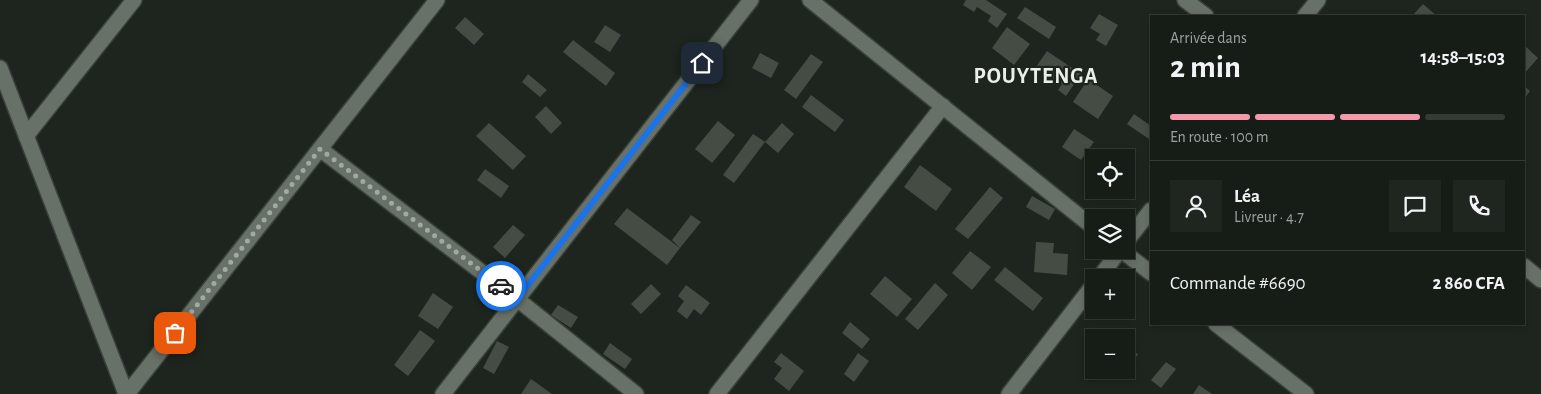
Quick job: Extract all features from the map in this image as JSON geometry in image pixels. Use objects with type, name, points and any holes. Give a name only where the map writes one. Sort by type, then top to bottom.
[{"type":"street","points":[[26,136],[134,0]]},
{"type":"street","points":[[126,394],[437,0]]},
{"type":"street","points":[[443,394],[751,0]]},
{"type":"street","points":[[810,0],[1085,221]]},
{"type":"street","points":[[1185,0],[1205,15]]},
{"type":"street","points":[[1306,15],[1318,0]]},
{"type":"street","points":[[0,68],[126,394]]},
{"type":"street","points":[[717,394],[943,106]]},
{"type":"street","points":[[320,149],[517,299],[636,394]]},
{"type":"street","points":[[1135,230],[1150,211]]},
{"type":"street","points":[[1106,269],[1114,259]]},
{"type":"street","points":[[1133,259],[1150,272]]},
{"type":"street","points":[[1525,267],[1541,280]]},
{"type":"street","points":[[1009,394],[1085,296]]},
{"type":"street","points":[[1217,325],[1299,392]]},
{"type":"building","points":[[966,0],[986,0],[1007,14],[997,28],[988,21],[991,16],[977,7],[974,12],[963,5]]},
{"type":"building","points":[[1423,4],[1436,15],[1413,15]]},
{"type":"building","points":[[1025,7],[1056,27],[1049,39],[1017,18]]},
{"type":"building","points":[[1099,14],[1118,25],[1106,46],[1096,40],[1100,34],[1090,28]]},
{"type":"building","points":[[465,17],[484,34],[474,45],[455,28]]},
{"type":"building","points":[[605,25],[621,35],[610,52],[594,42]]},
{"type":"building","points":[[1007,27],[1030,44],[1014,65],[992,48]]},
{"type":"building","points":[[573,40],[615,73],[606,86],[563,52]]},
{"type":"building","points":[[1525,46],[1538,58],[1525,73]]},
{"type":"building","points":[[1047,51],[1081,74],[1066,96],[1058,90],[1062,84],[1036,67]]},
{"type":"building","points":[[760,53],[779,63],[771,78],[752,68]]},
{"type":"building","points":[[811,54],[823,62],[796,99],[784,90]]},
{"type":"building","points":[[528,74],[547,90],[540,97],[522,82]]},
{"type":"building","points":[[1088,79],[1113,96],[1098,119],[1073,102]]},
{"type":"building","points":[[1525,87],[1530,91],[1525,98]]},
{"type":"building","points":[[811,95],[844,120],[835,132],[802,107]]},
{"type":"building","points":[[546,106],[562,123],[551,134],[535,117]]},
{"type":"building","points":[[1134,114],[1150,125],[1149,139],[1127,124]]},
{"type":"building","points":[[718,121],[735,135],[712,163],[695,149]]},
{"type":"building","points":[[489,123],[526,156],[513,170],[476,136]]},
{"type":"building","points":[[782,123],[794,134],[778,153],[765,142]]},
{"type":"building","points":[[1074,129],[1094,142],[1089,149],[1085,149],[1085,154],[1081,160],[1062,147]]},
{"type":"building","points":[[753,134],[765,142],[734,183],[723,175]]},
{"type":"building","points":[[920,165],[952,189],[936,211],[904,187]]},
{"type":"building","points":[[485,169],[509,186],[501,198],[477,180]]},
{"type":"building","points":[[990,187],[1003,198],[968,239],[955,229]]},
{"type":"building","points":[[1032,196],[1055,209],[1049,220],[1026,207]]},
{"type":"building","points":[[627,208],[680,248],[667,265],[614,224]]},
{"type":"building","points":[[691,215],[701,222],[680,248],[672,240]]},
{"type":"building","points":[[513,225],[525,235],[505,258],[493,247]]},
{"type":"building","points":[[1036,242],[1054,243],[1053,253],[1068,254],[1067,275],[1034,272]]},
{"type":"building","points":[[970,251],[991,267],[972,290],[952,273]]},
{"type":"building","points":[[1005,267],[1043,298],[1033,311],[994,280]]},
{"type":"building","points":[[885,276],[912,299],[897,317],[870,294]]},
{"type":"building","points":[[935,283],[948,295],[918,330],[905,319]]},
{"type":"building","points":[[651,284],[661,294],[641,314],[631,304]]},
{"type":"building","points":[[686,285],[710,303],[701,315],[694,309],[687,319],[677,311],[684,301],[678,296]]},
{"type":"building","points":[[433,293],[453,307],[438,329],[418,316]]},
{"type":"building","points":[[558,305],[578,317],[571,328],[551,315]]},
{"type":"building","points":[[850,322],[870,339],[862,349],[842,333]]},
{"type":"building","points":[[420,330],[435,341],[408,376],[394,365]]},
{"type":"building","points":[[497,341],[509,347],[494,374],[483,368]]},
{"type":"building","points":[[610,343],[632,359],[625,369],[603,354]]},
{"type":"building","points":[[781,353],[804,371],[789,391],[774,379],[782,368],[774,362]]},
{"type":"building","points":[[858,353],[869,361],[854,382],[844,374]]},
{"type":"building","points":[[1166,362],[1176,369],[1161,388],[1151,380]]},
{"type":"building","points":[[531,379],[552,394],[521,394]]},
{"type":"building","points":[[1199,385],[1212,394],[1193,394]]},
{"type":"way so far","points":[[175,333],[320,149],[501,286]]},
{"type":"district","name":"POUYTENGA","points":[[1036,76]]},
{"type":"route","points":[[501,286],[517,299],[702,63]]}]
